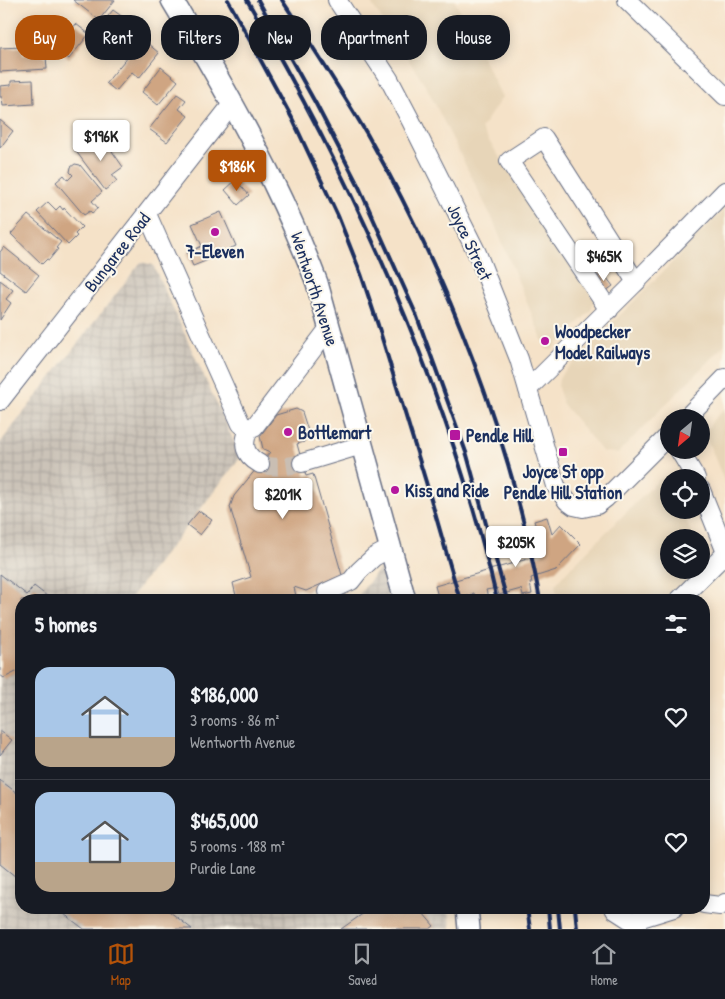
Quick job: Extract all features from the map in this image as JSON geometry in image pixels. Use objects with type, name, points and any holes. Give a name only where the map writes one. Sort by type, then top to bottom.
[{"type":"main road","name":"Wentworth Avenue","points":[[172,0],[233,103],[266,164],[303,246],[317,283],[404,594]]},
{"type":"main road","points":[[468,914],[470,929]]},
{"type":"street","name":"Joyce Street","points":[[337,0],[389,79],[476,253],[498,303],[519,359],[556,486],[567,501],[574,506],[583,508],[597,505],[660,444]]},
{"type":"street","points":[[627,0],[725,96]]},
{"type":"street","name":"Bungaree Road","points":[[0,401],[233,103]]},
{"type":"street","points":[[609,310],[509,161],[544,138],[636,282]]},
{"type":"street","points":[[528,389],[609,310],[725,191]]},
{"type":"street","points":[[147,214],[241,424],[249,429]]},
{"type":"street","points":[[260,464],[251,458],[246,450],[244,440],[249,429],[254,427],[329,328]]},
{"type":"street","points":[[695,409],[725,378]]},
{"type":"street","points":[[302,463],[362,445]]},
{"type":"street","points":[[710,512],[725,550]]},
{"type":"street","points":[[328,592],[351,581],[374,557],[392,548]]},
{"type":"street","points":[[685,594],[725,554]]},
{"type":"street","points":[[710,905],[720,906],[725,903]]},
{"type":"street","points":[[620,914],[632,922],[656,914]]},
{"type":"shaded area","points":[[369,0],[454,0],[462,15],[437,15],[437,60],[484,60],[502,97],[481,129],[594,300],[591,310],[552,350],[546,349],[493,220],[426,86],[409,60],[427,60],[427,15],[379,15]]},
{"type":"shaded area","points":[[725,209],[725,344],[618,453],[603,452],[563,404],[558,387],[562,374]]},
{"type":"shaded area","points":[[141,262],[153,265],[241,457],[134,594],[15,594],[15,914],[450,914],[451,929],[0,929],[0,443]]},
{"type":"shaded area","points":[[725,409],[725,483],[710,446],[710,425]]},
{"type":"shaded area","points":[[660,479],[660,519],[686,519],[690,529],[660,529],[660,579],[689,579],[675,594],[557,594],[555,585]]},
{"type":"shaded area","points":[[380,568],[387,594],[360,594]]},
{"type":"building","points":[[73,0],[115,0],[103,15],[92,15]]},
{"type":"building","points":[[113,10],[120,15],[109,15]]},
{"type":"building","points":[[76,24],[85,31],[85,39],[75,52]]},
{"type":"building","points":[[151,46],[159,53],[139,78],[132,72],[116,91],[106,83],[125,60],[151,60]]},
{"type":"building","points":[[15,47],[15,60],[46,60],[47,69],[0,72],[0,48]]},
{"type":"building","points":[[161,67],[178,81],[158,105],[142,92]]},
{"type":"building","points":[[33,80],[34,104],[3,106],[2,97],[0,97],[0,86],[11,85],[11,81]]},
{"type":"building","points":[[177,94],[186,100],[179,109],[188,116],[167,142],[149,129]]},
{"type":"building","points":[[0,120],[13,131],[0,148]]},
{"type":"building","points":[[98,138],[103,138],[123,167],[112,175],[117,181],[105,190],[75,150],[85,143],[89,148],[94,145],[94,141]]},
{"type":"building","points":[[75,164],[80,165],[102,192],[92,201],[98,208],[92,213],[90,211],[84,215],[56,182],[64,175],[68,180],[73,175],[70,172],[71,167]]},
{"type":"building","points":[[236,180],[249,195],[238,205],[225,190]]},
{"type":"building","points":[[48,202],[56,210],[60,206],[63,210],[64,208],[82,227],[75,234],[77,236],[68,245],[37,212]]},
{"type":"building","points":[[221,212],[236,246],[193,266],[187,253],[202,246],[192,224]]},
{"type":"building","points":[[28,215],[61,242],[49,260],[47,259],[42,264],[11,234]]},
{"type":"building","points":[[4,247],[39,275],[26,291],[0,271],[0,252]]},
{"type":"building","points":[[603,273],[613,286],[606,291],[596,278]]},
{"type":"building","points":[[0,280],[13,290],[6,299],[11,303],[0,320]]},
{"type":"building","points":[[296,409],[302,412],[309,434],[304,442],[297,444],[306,476],[313,474],[342,575],[306,591],[294,587],[296,594],[236,594],[233,583],[251,577],[230,507],[234,496],[270,452],[263,449],[260,436],[276,415]]},
{"type":"building","points":[[199,511],[212,520],[200,535],[187,525]]},
{"type":"building","points":[[547,517],[552,534],[561,524],[581,544],[556,570],[531,578],[532,594],[522,594],[521,589],[499,594],[497,588],[486,590],[487,594],[437,594],[435,586],[544,553],[534,521]]},
{"type":"building","points":[[0,574],[26,594],[15,594],[15,672],[4,678],[0,675]]},
{"type":"building","points":[[34,586],[44,594],[28,594]]},
{"type":"building","points":[[0,731],[12,740],[0,755]]},
{"type":"building","points":[[0,780],[15,791],[15,876],[0,864]]},
{"type":"building","points":[[64,914],[173,914],[192,929],[84,929]]},
{"type":"building","points":[[362,914],[424,914],[434,926],[430,929],[341,929]]},
{"type":"tunnel","points":[[260,464],[276,467],[302,463]]},
{"type":"railway","points":[[228,0],[292,118],[338,216],[361,274],[426,482],[458,594]]},
{"type":"railway","points":[[247,0],[326,143],[395,291],[453,443],[477,521],[495,594]]},
{"type":"railway","points":[[258,0],[316,104],[359,187],[416,314],[467,455],[505,594]]},
{"type":"railway","points":[[282,0],[367,134],[424,244],[450,301],[494,420],[528,540],[539,594]]},
{"type":"railway","points":[[528,914],[530,929]]},
{"type":"railway","points":[[549,914],[550,929]]},
{"type":"railway","points":[[559,914],[560,929]]},
{"type":"railway","points":[[576,914],[577,929]]},
{"type":"place","name":"7-Eleven","points":[[215,232]]},
{"type":"place","name":"Woodpecker Model Railways","points":[[545,341]]},
{"type":"place","name":"Bottlemart","points":[[288,432]]},
{"type":"place","name":"Pendle Hill","points":[[455,435]]},
{"type":"place","name":"Joyce St opp Pendle Hill Station","points":[[563,452]]},
{"type":"place","name":"Kiss and Ride","points":[[395,490]]}]
